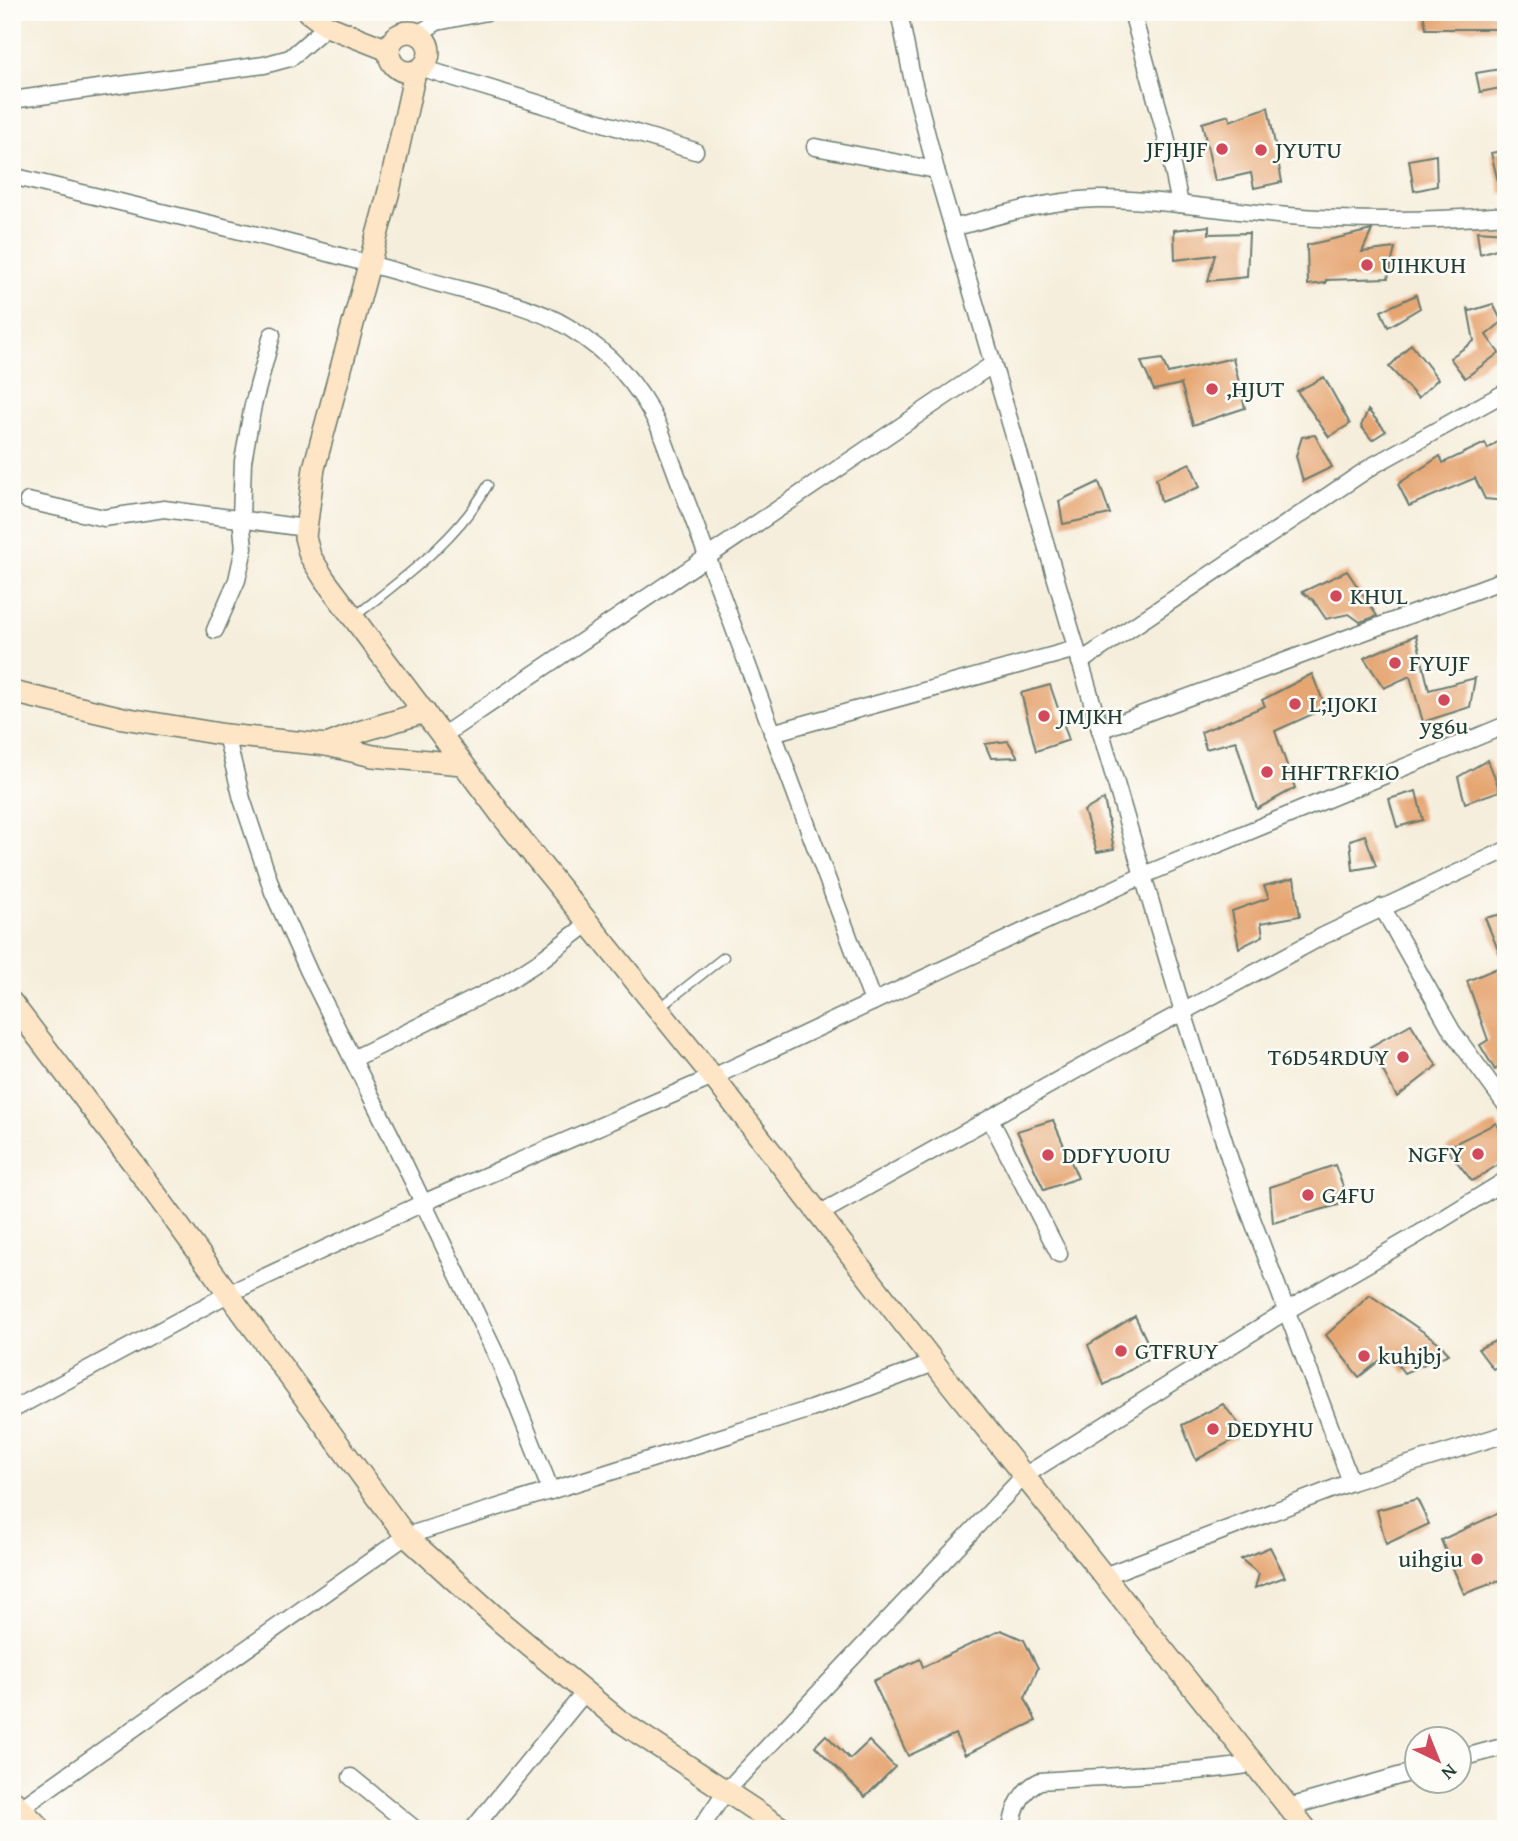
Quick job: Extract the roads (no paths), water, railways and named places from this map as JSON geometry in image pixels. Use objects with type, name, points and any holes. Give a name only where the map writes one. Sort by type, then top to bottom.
[{"type":"street","points":[[308,12],[327,26],[388,50]]},
{"type":"street","points":[[418,34],[437,22],[487,12]]},
{"type":"street","points":[[899,12],[912,77],[936,170],[1183,1012],[1231,1163],[1351,1482]]},
{"type":"street","points":[[1132,12],[1180,204]]},
{"type":"street","points":[[12,100],[264,65],[290,58],[327,26]]},
{"type":"street","points":[[695,151],[418,70],[399,70],[393,65],[388,50],[396,36],[403,32],[418,34],[425,39],[429,46],[428,61],[418,70],[389,191],[314,468],[305,528],[310,556],[462,764],[713,1077],[934,1363],[1254,1764],[1296,1821],[1402,1777]]},
{"type":"street","points":[[815,147],[936,170]]},
{"type":"street","points":[[12,176],[369,263],[544,315],[567,326],[608,356],[629,377],[648,403],[873,1002]]},
{"type":"street","points":[[953,228],[1023,208],[1098,199],[1373,221],[1506,215]]},
{"type":"street","points":[[215,629],[237,580],[244,548],[241,518],[243,461],[253,405],[272,335]]},
{"type":"street","points":[[442,736],[993,364]]},
{"type":"street","points":[[772,733],[1078,655],[1374,465],[1506,392]]},
{"type":"street","points":[[28,501],[104,518],[164,509],[305,528]]},
{"type":"street","points":[[1100,730],[1506,579]]},
{"type":"street","points":[[12,692],[122,718],[226,735],[327,745],[373,755],[462,764]]},
{"type":"street","points":[[327,745],[425,712]]},
{"type":"street","points":[[12,1410],[228,1294],[423,1203],[713,1077],[1144,875],[1506,726]]},
{"type":"street","points":[[226,735],[242,799],[273,892],[309,972],[501,1365],[551,1491]]},
{"type":"street","points":[[819,1214],[1323,936],[1506,850]]},
{"type":"street","points":[[1382,907],[1452,1031],[1506,1105]]},
{"type":"street","points":[[353,1059],[502,985],[541,960],[589,923]]},
{"type":"street","points":[[16,1015],[133,1163],[406,1536],[502,1623],[620,1721],[783,1829]]},
{"type":"street","points":[[990,1119],[1059,1254]]},
{"type":"street","points":[[700,1829],[726,1791],[1024,1476],[1286,1311],[1506,1180]]},
{"type":"street","points":[[41,1829],[17,1804],[406,1536],[811,1409],[934,1363]]},
{"type":"street","points":[[1104,1576],[1351,1482],[1506,1434]]},
{"type":"street","points":[[473,1829],[585,1692]]},
{"type":"street","points":[[1472,1755],[1506,1746]]},
{"type":"street","points":[[1011,1829],[1021,1798],[1031,1785],[1040,1781],[1104,1775],[1202,1772],[1254,1764]]},
{"type":"street","points":[[351,1777],[415,1829]]},
{"type":"lane","points":[[354,617],[440,544],[466,518],[488,485]]},
{"type":"lane","points":[[658,1009],[724,957]]},
{"type":"place","name":"JFJHJF","points":[[1222,149]]},
{"type":"place","name":"JYUTU","points":[[1261,150]]},
{"type":"place","name":"UIHKUH","points":[[1367,265]]},
{"type":"place","name":",HJUT","points":[[1212,389]]},
{"type":"place","name":"KHUL","points":[[1336,596]]},
{"type":"place","name":"FYUJF","points":[[1395,663]]},
{"type":"place","name":"yg6u","points":[[1444,700]]},
{"type":"place","name":"L;IJOKI","points":[[1295,704]]},
{"type":"place","name":"JMJKH","points":[[1044,716]]},
{"type":"place","name":"HHFTRFKIO","points":[[1267,772]]},
{"type":"place","name":"T6D54RDUY","points":[[1403,1057]]},
{"type":"place","name":"NGFY","points":[[1478,1154]]},
{"type":"place","name":"DDFYUOIU","points":[[1048,1155]]},
{"type":"place","name":"G4FU","points":[[1308,1195]]},
{"type":"place","name":"GTFRUY","points":[[1121,1351]]},
{"type":"place","name":"kuhjbj","points":[[1364,1356]]},
{"type":"place","name":"DEDYHU","points":[[1213,1429]]},
{"type":"place","name":"uihgiu","points":[[1477,1559]]}]
